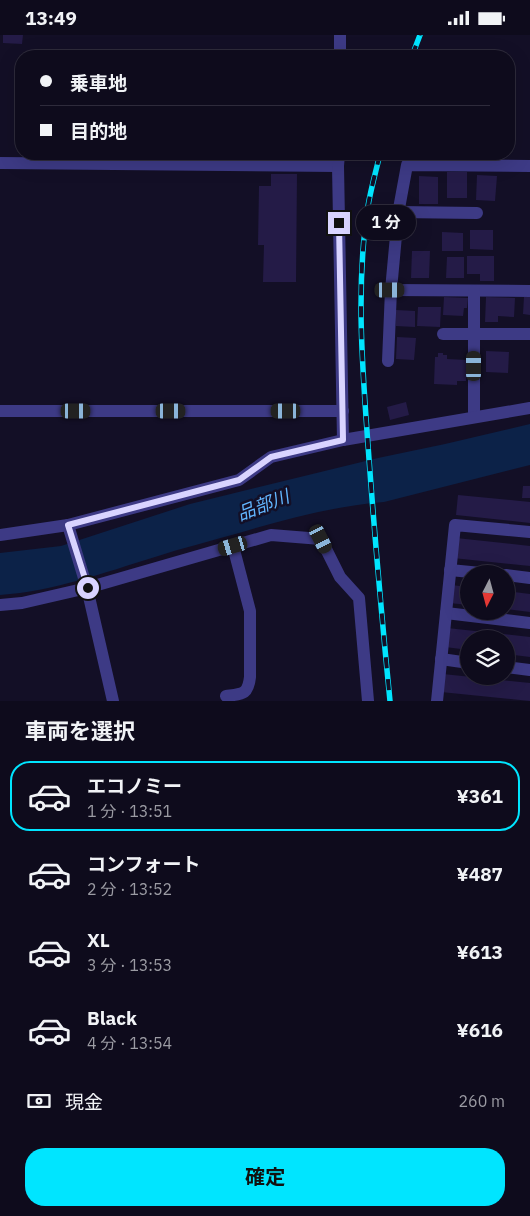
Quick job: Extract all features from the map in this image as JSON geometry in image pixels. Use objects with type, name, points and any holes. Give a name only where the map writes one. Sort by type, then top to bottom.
[{"type":"street","points":[[340,35],[340,50]]},
{"type":"street","points":[[0,163],[339,160],[343,440]]},
{"type":"street","points":[[388,361],[390,290],[398,212],[407,165],[530,166]]},
{"type":"street","points":[[398,212],[477,213]]},
{"type":"street","points":[[390,290],[530,291]]},
{"type":"street","points":[[474,291],[474,417]]},
{"type":"street","points":[[443,334],[530,334]]},
{"type":"street","points":[[0,535],[70,530],[239,480],[271,457],[343,440],[530,408]]},
{"type":"street","points":[[0,411],[343,411]]},
{"type":"street","points":[[437,701],[455,525],[530,532]]},
{"type":"street","points":[[70,530],[87,585],[113,701]]},
{"type":"street","points":[[0,605],[22,603],[270,535],[321,539],[340,577],[359,598],[368,701]]},
{"type":"street","points":[[226,696],[242,694],[249,687],[250,677],[250,611],[233,546]]},
{"type":"street","points":[[450,570],[460,571]]},
{"type":"street","points":[[515,576],[530,578]]},
{"type":"street","points":[[446,613],[530,623]]},
{"type":"street","points":[[441,659],[460,662]]},
{"type":"street","points":[[515,668],[530,670]]},
{"type":"water","name":"品部川","points":[[530,424],[530,465],[384,502],[329,510],[292,518],[78,581],[40,590],[0,595],[0,553],[61,546],[190,504],[378,458]]},
{"type":"building","points":[[3,35],[23,35],[22,44],[3,43]]},
{"type":"building","points":[[447,172],[467,172],[467,198],[447,198]]},
{"type":"building","points":[[271,174],[297,174],[296,282],[263,282],[264,245],[258,245],[259,186],[271,186]]},
{"type":"building","points":[[477,175],[497,176],[495,201],[476,200]]},
{"type":"building","points":[[419,176],[438,177],[438,204],[419,204]]},
{"type":"building","points":[[470,230],[493,230],[493,250],[470,249]]},
{"type":"building","points":[[442,232],[463,233],[463,251],[442,251]]},
{"type":"building","points":[[412,251],[430,251],[429,278],[411,278]]},
{"type":"building","points":[[467,256],[494,256],[494,281],[480,281],[480,274],[467,274]]},
{"type":"building","points":[[447,257],[464,257],[464,278],[446,278]]},
{"type":"building","points":[[444,297],[468,298],[467,308],[464,308],[463,316],[443,315]]},
{"type":"building","points":[[486,297],[515,298],[514,317],[498,316],[498,322],[485,322]]},
{"type":"building","points":[[524,297],[530,297],[530,315],[523,314]]},
{"type":"building","points":[[418,307],[441,307],[440,327],[417,326]]},
{"type":"building","points":[[396,310],[415,311],[415,327],[396,326]]},
{"type":"building","points":[[397,337],[416,338],[414,360],[396,359]]},
{"type":"building","points":[[486,351],[509,352],[508,373],[486,372]]},
{"type":"building","points":[[438,353],[447,355],[447,359],[467,360],[466,381],[457,381],[457,385],[434,384],[435,357],[438,357]]},
{"type":"building","points":[[406,402],[409,415],[390,420],[387,407]]},
{"type":"building","points":[[523,486],[530,486],[530,498],[522,498]]},
{"type":"building","points":[[458,495],[530,502],[530,523],[456,515]]},
{"type":"building","points":[[456,538],[530,546],[530,566],[453,558]]},
{"type":"building","points":[[451,585],[460,586],[460,604],[449,603]]},
{"type":"building","points":[[515,592],[530,594],[530,612],[515,610]]},
{"type":"building","points":[[447,628],[465,630],[460,630],[460,649],[445,647]]},
{"type":"building","points":[[515,635],[530,637],[530,657],[515,655]]},
{"type":"building","points":[[443,674],[460,676],[460,685],[515,685],[515,681],[530,683],[530,701],[441,692]]},
{"type":"railway","points":[[414,50],[420,35]]},
{"type":"railway","points":[[379,160],[369,199],[364,237],[361,332],[371,489],[390,701]]},
{"type":"route","points":[[88,588],[68,525],[239,480],[271,457],[343,440],[339,223]]}]
